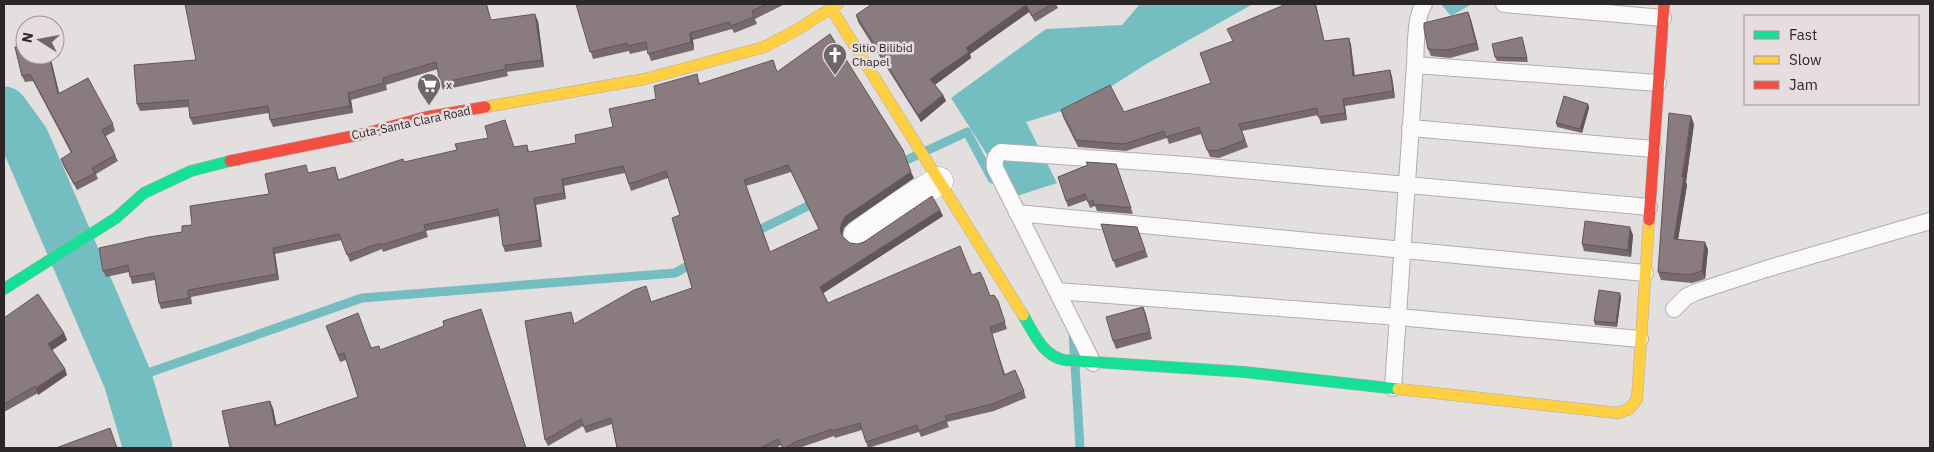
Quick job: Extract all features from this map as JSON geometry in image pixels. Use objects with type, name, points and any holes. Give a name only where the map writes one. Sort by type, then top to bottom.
[{"type":"street","points":[[835,6],[910,136],[1047,354],[1055,358],[1086,362],[1244,372],[1618,413],[1627,411],[1637,399],[1664,11]]},
{"type":"street","name":"Cuta-Santa Clara Road","points":[[4,289],[116,218],[144,192],[191,171],[246,157],[363,134],[426,118],[645,79],[764,47],[795,31],[835,6]]},
{"type":"street","points":[[858,235],[903,203],[932,171]]},
{"type":"lane","points":[[1392,388],[1415,65],[1419,20],[1424,4]]},
{"type":"lane","points":[[1504,4],[1664,11]]},
{"type":"lane","points":[[1415,65],[1658,83]]},
{"type":"lane","points":[[1410,128],[1653,149]]},
{"type":"lane","points":[[1086,362],[1057,291],[995,168],[994,159],[1001,152],[1187,165],[1649,207]]},
{"type":"lane","points":[[1017,213],[1645,273]]},
{"type":"lane","points":[[1674,309],[1686,297],[1696,292],[1766,269],[1930,221]]},
{"type":"lane","points":[[1057,291],[1398,317],[1640,340]]},
{"type":"water","points":[[1140,4],[1253,4],[1148,63],[1082,105],[1026,122],[1057,183],[1014,197],[951,98],[1046,29],[1122,25]]},
{"type":"water","points":[[1441,4],[1472,4],[1451,16]]},
{"type":"building","points":[[185,4],[486,4],[491,20],[535,14],[542,60],[505,65],[506,69],[440,83],[436,62],[383,78],[384,83],[348,93],[350,106],[270,120],[268,106],[190,118],[188,100],[137,104],[134,65],[196,60]]},
{"type":"building","points":[[576,4],[767,4],[752,11],[754,17],[731,26],[729,22],[690,33],[691,42],[648,54],[646,42],[627,46],[627,43],[590,52]]},
{"type":"building","points":[[872,4],[1052,4],[1032,16],[1026,5],[966,48],[969,52],[930,79],[943,95],[918,115],[856,15]]},
{"type":"building","points":[[1284,4],[1315,4],[1324,41],[1349,38],[1353,76],[1390,70],[1393,91],[1343,99],[1345,113],[1318,117],[1317,108],[1239,124],[1245,140],[1216,151],[1207,150],[1199,127],[1166,137],[1164,131],[1124,144],[1076,140],[1061,110],[1110,85],[1124,112],[1211,83],[1200,53],[1233,41],[1227,29]]},
{"type":"building","points":[[1468,12],[1476,43],[1447,50],[1428,49],[1424,23]]},
{"type":"building","points":[[830,34],[903,150],[911,172],[846,216],[840,230],[843,237],[850,243],[858,244],[864,242],[932,196],[940,210],[820,287],[828,303],[960,246],[972,275],[980,272],[990,296],[994,295],[998,301],[1005,322],[990,327],[1004,375],[1015,370],[1024,391],[992,404],[945,416],[947,420],[919,431],[917,425],[866,442],[860,423],[832,431],[832,429],[795,442],[785,448],[783,448],[778,439],[760,448],[617,448],[611,418],[584,427],[581,419],[545,440],[525,321],[571,312],[574,324],[634,290],[646,286],[651,302],[692,288],[672,218],[680,215],[666,171],[629,184],[623,166],[562,179],[564,193],[534,198],[540,240],[503,246],[498,209],[424,225],[426,231],[381,245],[380,243],[347,255],[339,234],[273,248],[277,274],[188,290],[189,298],[159,303],[154,273],[130,277],[128,265],[103,271],[99,248],[182,232],[182,226],[192,225],[190,206],[269,194],[265,174],[306,165],[308,173],[335,167],[338,180],[403,159],[404,162],[457,150],[455,144],[488,138],[485,126],[505,120],[514,147],[527,145],[528,152],[576,143],[575,135],[613,127],[609,109],[656,99],[654,86],[697,74],[699,84],[773,60],[777,72]],"holes":[[[788,165],[819,229],[770,252],[744,180]]]},
{"type":"building","points":[[1522,37],[1527,58],[1495,57],[1492,44]]},
{"type":"building","points":[[19,65],[51,65],[58,94],[88,78],[113,124],[102,130],[115,155],[92,168],[95,173],[74,184],[61,159],[72,152],[30,74],[22,76]]},
{"type":"building","points":[[1564,96],[1588,104],[1580,129],[1556,123]]},
{"type":"building","points":[[1669,113],[1691,116],[1674,239],[1705,242],[1702,271],[1689,275],[1658,272]]},
{"type":"building","points":[[1086,162],[1116,164],[1131,208],[1094,204],[1093,200],[1088,202],[1085,194],[1066,201],[1058,177],[1088,165]]},
{"type":"building","points":[[1585,221],[1630,227],[1628,250],[1582,244]]},
{"type":"building","points":[[1101,224],[1137,227],[1145,250],[1113,261]]},
{"type":"building","points":[[1599,290],[1620,293],[1616,323],[1594,321]]},
{"type":"building","points":[[38,294],[64,333],[48,344],[65,369],[36,388],[35,386],[4,404],[4,318]]},
{"type":"building","points":[[1143,307],[1150,332],[1113,341],[1106,317]]},
{"type":"building","points":[[481,309],[526,448],[230,448],[222,411],[270,401],[275,426],[358,397],[344,353],[338,355],[326,326],[358,313],[371,348],[379,346],[380,350],[444,326],[443,321]]},
{"type":"building","points":[[110,428],[117,448],[56,448]]},
{"type":"waterway","points":[[4,111],[25,140],[128,380],[148,448]]},
{"type":"waterway","points":[[898,164],[967,132],[992,179]]},
{"type":"waterway","points":[[751,234],[818,201]]},
{"type":"waterway","points":[[128,380],[362,298],[675,273],[695,262]]},
{"type":"waterway","points":[[1073,332],[1080,448]]},
{"type":"traffic: fast","points":[[4,289],[116,218],[144,193],[191,171],[230,161]]},
{"type":"traffic: fast","points":[[1023,315],[1044,348],[1056,357],[1064,360],[1244,372],[1398,389]]},
{"type":"traffic: slow","points":[[485,107],[645,79],[764,47],[795,31],[838,4]]},
{"type":"traffic: slow","points":[[831,8],[1023,315]]},
{"type":"traffic: slow","points":[[1398,389],[1618,413],[1629,409],[1637,399],[1649,220]]},
{"type":"traffic: jam","points":[[1649,220],[1664,4]]},
{"type":"traffic: jam","points":[[230,161],[363,134],[426,117],[485,107]]},
{"type":"place","name":"Sitio Bilibid Chapel","points":[[835,76]]},
{"type":"place","name":"x","points":[[429,106]]}]
